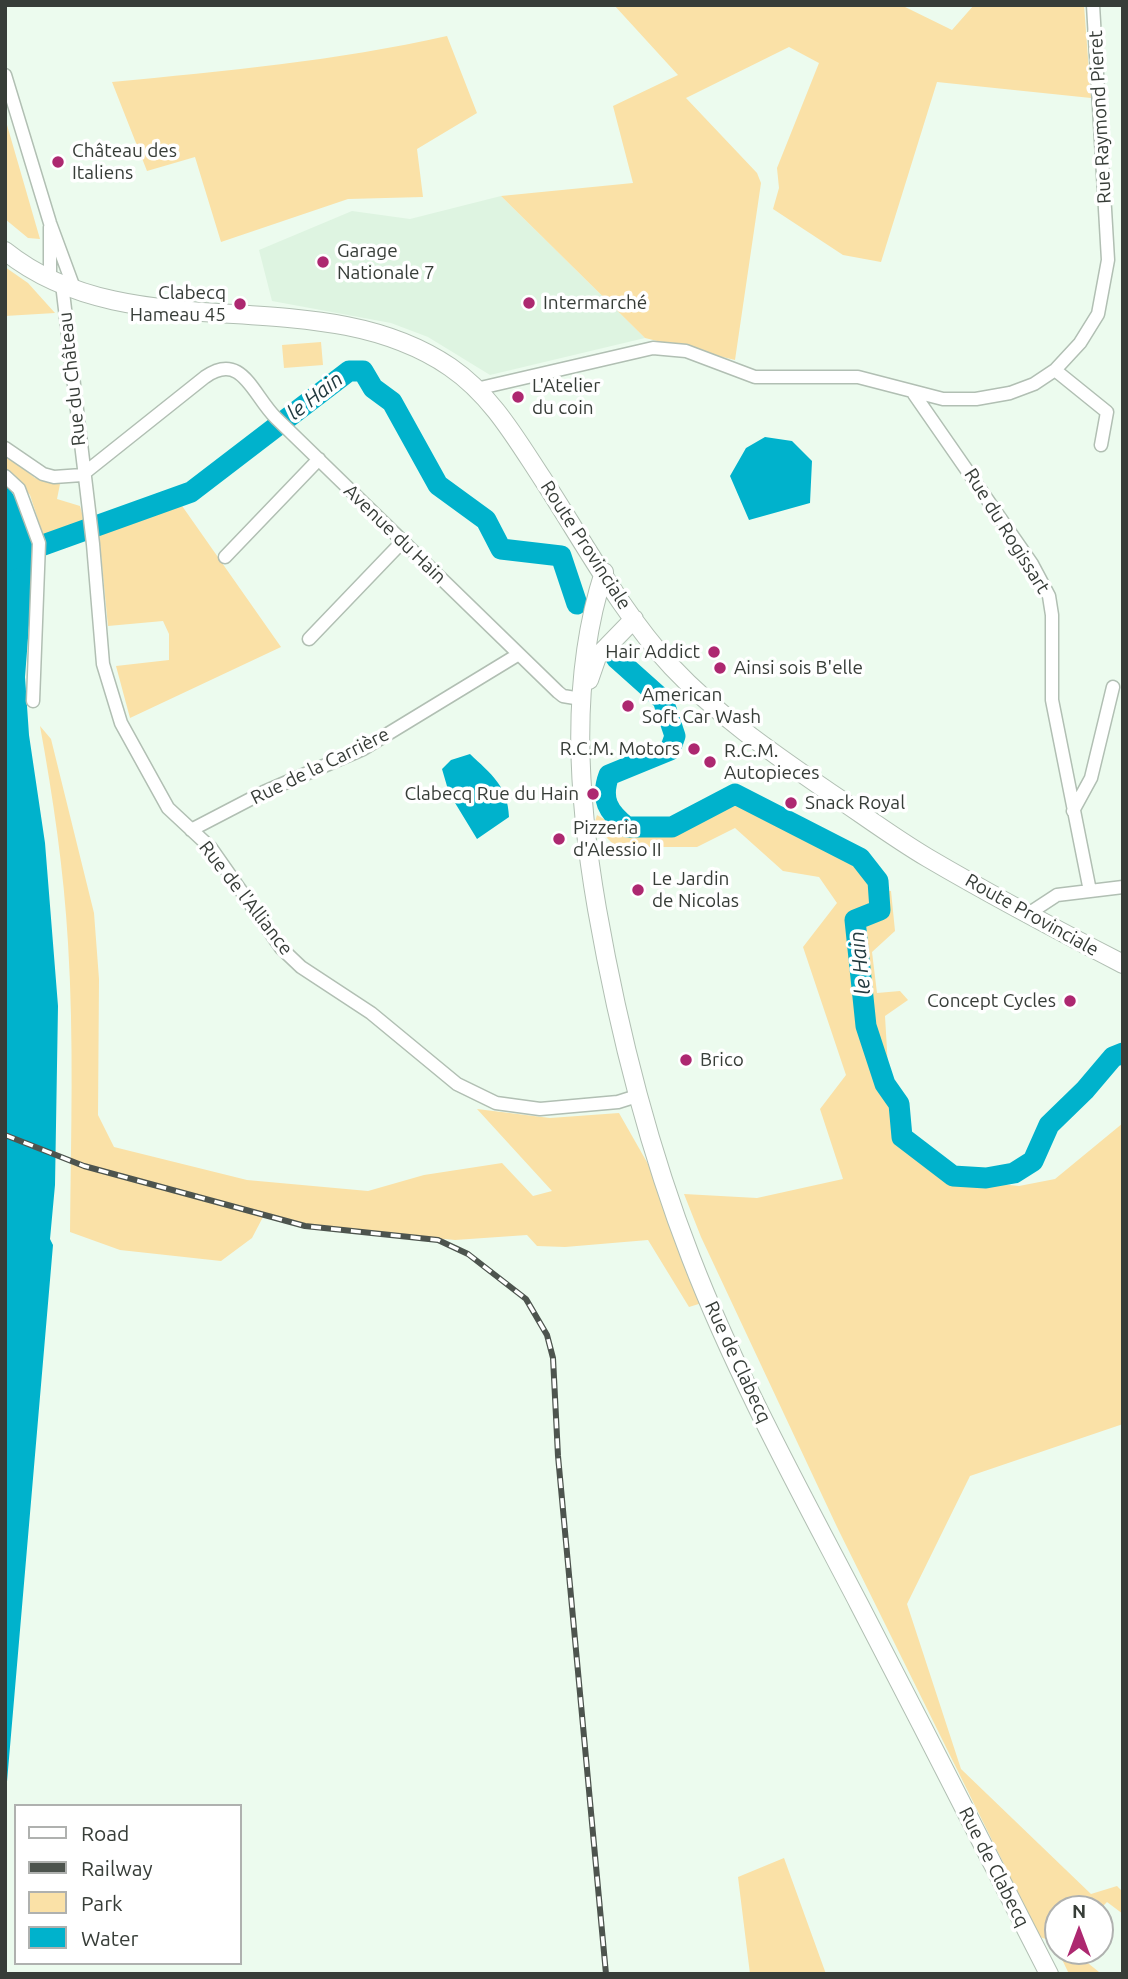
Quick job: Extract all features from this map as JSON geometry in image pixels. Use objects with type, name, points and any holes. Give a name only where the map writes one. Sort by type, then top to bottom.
[{"type":"street","name":"Rue Raymond Pieret","points":[[476,389],[653,348],[686,351],[755,377],[858,377],[914,394],[943,399],[976,400],[1010,393],[1055,370],[1080,343],[1098,314],[1108,260],[1093,5]]},
{"type":"street","name":"Rue du Château","points":[[5,75],[50,223],[62,283],[82,475]]},
{"type":"street","name":"Rue du Château","points":[[50,223],[62,283]]},
{"type":"street","name":"Route Provinciale","points":[[5,251],[62,283],[139,304],[323,322],[379,334],[409,344],[450,367],[499,411],[634,619],[672,667],[750,738],[925,856],[1123,964]]},
{"type":"street","name":"Avenue du Hain","points":[[82,475],[215,370],[233,368],[246,379],[254,394],[288,430],[563,696],[581,699]]},
{"type":"street","points":[[1055,370],[1107,412],[1101,445]]},
{"type":"street","name":"Rue du Rogissart","points":[[914,394],[1032,564],[1049,596],[1052,615],[1052,700],[1090,891]]},
{"type":"street","points":[[5,448],[43,474],[54,477],[82,475]]},
{"type":"street","points":[[225,557],[319,459]]},
{"type":"street","name":"Rue de l'Alliance","points":[[82,475],[93,544],[103,664],[121,723],[168,808],[211,848],[281,948],[301,967],[371,1013],[457,1084],[496,1103],[540,1109],[618,1102],[636,1096]]},
{"type":"street","points":[[5,477],[19,489],[40,547],[33,701]]},
{"type":"street","points":[[309,639],[403,541]]},
{"type":"street","name":"Rue de Clabecq","points":[[604,572],[585,649],[581,699],[582,786],[589,859],[613,999],[636,1096],[678,1222],[725,1340],[1049,1974]]},
{"type":"street","name":"Rue de Clabecq","points":[[581,699],[597,657],[634,619]]},
{"type":"street","name":"Rue de la Carrière","points":[[191,830],[264,792],[363,749],[519,654]]},
{"type":"street","points":[[1073,811],[1091,778],[1113,687]]},
{"type":"street","points":[[1028,914],[1057,895],[1123,887]]},
{"type":"shaded area","points":[[501,196],[645,338],[490,375],[428,337],[391,323],[272,301],[259,250],[352,211],[410,219]]},
{"type":"green space","points":[[614,5],[901,5],[952,30],[974,5],[1084,5],[1091,98],[937,82],[881,262],[843,255],[773,209],[779,188],[777,168],[819,63],[789,47],[686,98],[757,173],[761,183],[735,360],[645,338],[501,196],[633,183],[613,106],[678,75]]},
{"type":"green space","points":[[447,36],[477,113],[417,149],[423,197],[348,199],[221,242],[195,157],[147,171],[112,82],[322,59]]},
{"type":"green space","points":[[5,118],[40,239],[28,238],[5,219]]},
{"type":"green space","points":[[5,267],[28,283],[55,313],[5,316]]},
{"type":"green space","points":[[321,342],[323,365],[284,368],[282,345]]},
{"type":"green space","points":[[5,454],[35,478],[60,484],[57,499],[80,506],[85,524],[43,535],[30,495],[5,467]]},
{"type":"green space","points":[[180,503],[281,647],[130,718],[116,666],[169,660],[169,634],[163,621],[108,626],[99,535]]},
{"type":"green space","points":[[40,726],[51,739],[94,913],[99,979],[98,1115],[114,1147],[247,1180],[368,1191],[424,1175],[502,1163],[533,1196],[552,1191],[477,1109],[550,1118],[619,1113],[648,1164],[702,1303],[689,1307],[648,1240],[565,1247],[537,1246],[527,1235],[455,1240],[327,1228],[263,1217],[252,1238],[221,1261],[120,1250],[70,1232],[72,1051],[68,943],[57,834]]},
{"type":"green space","points":[[725,797],[769,811],[851,862],[873,889],[891,891],[895,931],[872,952],[877,993],[900,991],[908,1000],[885,1016],[888,1067],[878,1088],[890,1098],[895,1131],[909,1152],[941,1178],[1019,1186],[1055,1179],[1123,1123],[1123,1424],[970,1476],[907,1604],[961,1769],[1091,1894],[1117,1886],[1123,1892],[1123,1914],[1114,1907],[1114,1895],[1044,1895],[1044,1938],[1040,1937],[837,1527],[701,1237],[684,1194],[757,1198],[843,1179],[820,1109],[846,1075],[803,947],[837,903],[819,877],[783,871],[735,828],[697,847],[616,847],[594,825],[597,815],[625,832],[671,831]]},
{"type":"green space","points":[[784,1858],[826,1974],[750,1974],[738,1877]]},
{"type":"green space","points":[[1065,1965],[1090,1965],[1099,1972],[1069,1974]]},
{"type":"water","points":[[765,437],[792,441],[812,461],[810,503],[749,520],[730,476],[746,448]]},
{"type":"water","points":[[5,483],[23,508],[35,548],[25,677],[29,735],[45,843],[58,1006],[55,1185],[50,1239],[53,1245],[5,1805]]},
{"type":"water","points":[[470,754],[502,789],[509,817],[477,839],[449,793],[442,769],[451,760]]},
{"type":"waterway","name":"le Hain","points":[[5,562],[35,548],[191,492],[349,371],[363,371],[373,388],[392,402],[438,485],[486,520],[501,549],[561,556],[577,604]]},
{"type":"waterway","name":"le Hain","points":[[616,658],[663,700],[675,736],[670,750],[609,775],[605,791],[608,804],[627,827],[672,827],[735,794],[860,858],[878,881],[880,910],[855,920],[866,1026],[885,1084],[899,1104],[902,1137],[953,1176],[986,1178],[1014,1173],[1033,1161],[1049,1125],[1085,1090],[1113,1057],[1123,1053]]},
{"type":"railway","points":[[5,1135],[84,1166],[305,1226],[438,1240],[468,1254],[526,1299],[547,1335],[553,1358],[558,1456],[606,1974]]},
{"type":"place","name":"Château des Italiens","points":[[58,162]]},
{"type":"place","name":"Garage Nationale 7","points":[[323,262]]},
{"type":"place","name":"Intermarché","points":[[529,303]]},
{"type":"place","name":"Clabecq Hameau 45","points":[[240,304]]},
{"type":"place","name":"L'Atelier du coin","points":[[518,397]]},
{"type":"place","name":"Hair Addict","points":[[714,652]]},
{"type":"place","name":"Ainsi sois B'elle","points":[[720,668]]},
{"type":"place","name":"American Soft Car Wash","points":[[628,706]]},
{"type":"place","name":"R.C.M. Motors","points":[[694,749]]},
{"type":"place","name":"R.C.M. Autopieces","points":[[710,762]]},
{"type":"place","name":"Clabecq Rue du Hain","points":[[593,794]]},
{"type":"place","name":"Snack Royal","points":[[791,803]]},
{"type":"place","name":"Pizzeria d'Alessio II","points":[[559,839]]},
{"type":"place","name":"Le Jardin de Nicolas","points":[[638,890]]},
{"type":"place","name":"Concept Cycles","points":[[1070,1001]]},
{"type":"place","name":"Brico","points":[[686,1060]]}]
